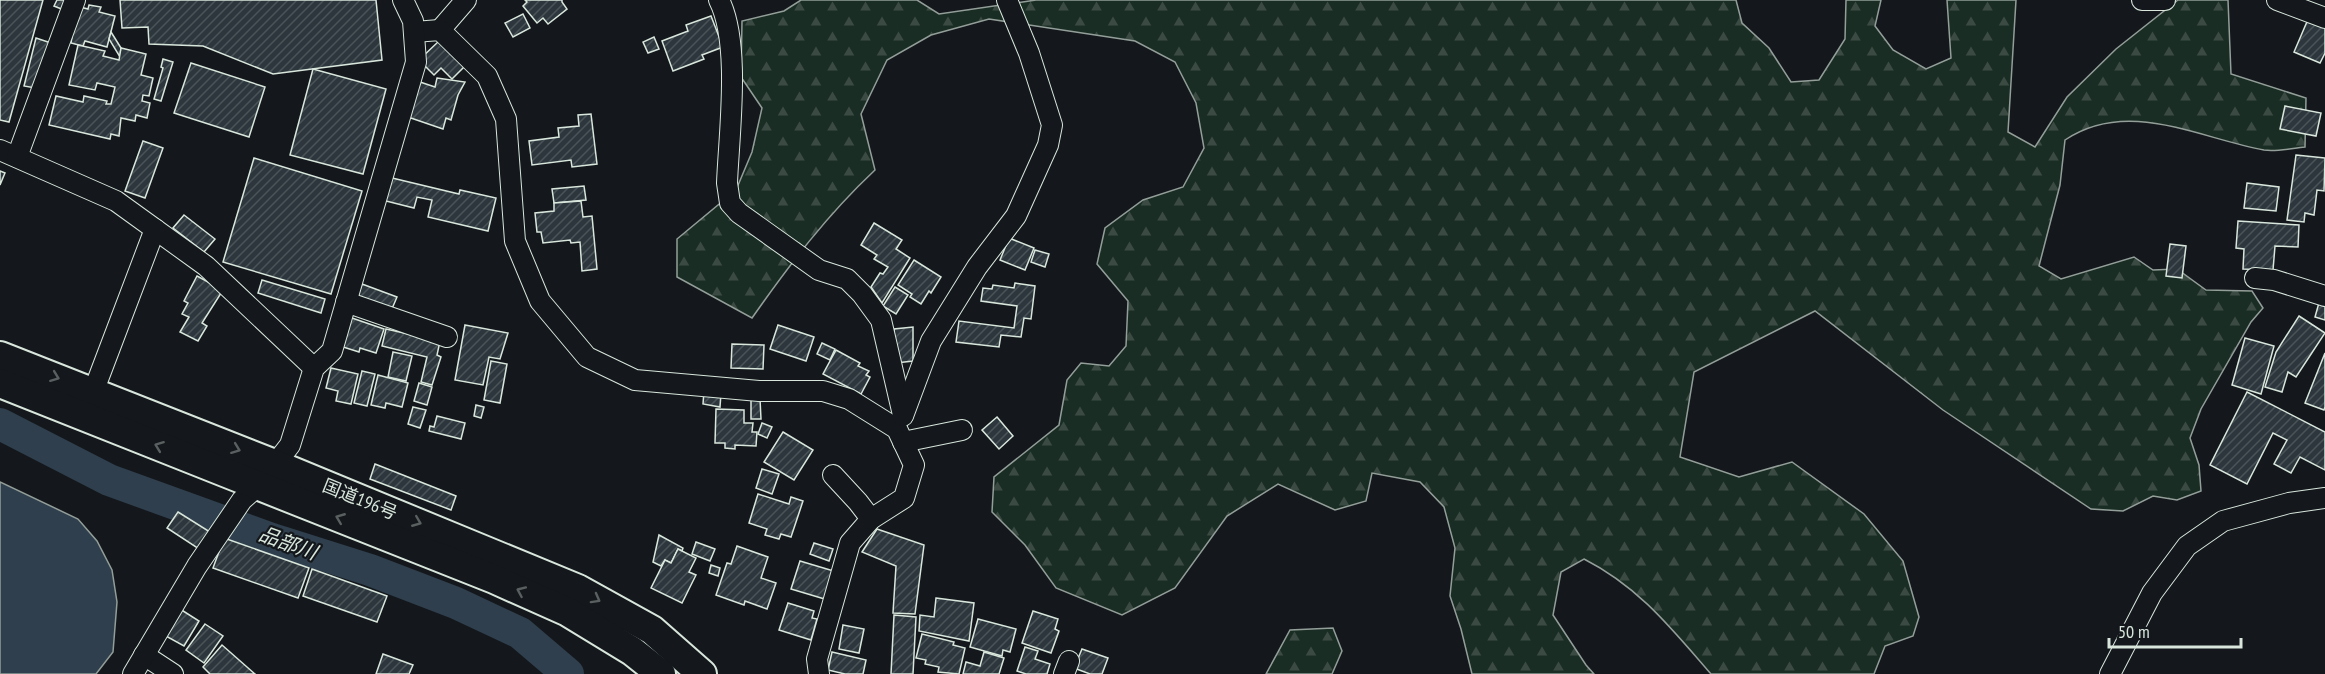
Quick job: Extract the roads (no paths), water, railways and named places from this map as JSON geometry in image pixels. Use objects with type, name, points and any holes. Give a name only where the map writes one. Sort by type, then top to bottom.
[{"type":"highway","name":"国道196号","points":[[0,356],[88,404],[268,475],[578,589],[652,630],[702,674]]},
{"type":"highway","name":"国道196号","points":[[0,383],[88,404]]},
{"type":"highway","name":"国道196号","points":[[268,475],[568,612],[632,651],[661,674]]},
{"type":"street","points":[[75,0],[8,153],[116,201],[206,266],[314,368]]},
{"type":"street","points":[[133,674],[197,566],[242,500],[268,475],[290,446],[314,368],[332,351],[416,62],[413,21],[403,0]]},
{"type":"street","points":[[414,32],[440,30],[466,0]]},
{"type":"street","points":[[719,0],[728,25],[732,55],[727,183],[730,203],[739,213],[819,270],[847,279],[862,294],[881,320],[901,429],[914,465],[903,498],[871,519],[850,543],[817,659],[819,674]]},
{"type":"street","points":[[901,429],[931,341],[977,267],[1016,216],[1048,145],[1052,124],[1029,52],[1007,0]]},
{"type":"street","points":[[2142,0],[2164,0]]},
{"type":"street","points":[[2277,0],[2325,18]]},
{"type":"street","points":[[440,30],[487,76],[506,119],[515,241],[540,302],[587,357],[635,380],[759,391],[822,391],[849,399],[901,429],[962,430]]},
{"type":"street","points":[[88,404],[155,229]]},
{"type":"street","points":[[2255,278],[2274,280],[2325,296]]},
{"type":"street","points":[[346,302],[447,337]]},
{"type":"street","points":[[833,475],[871,519]]},
{"type":"street","points":[[2110,674],[2152,593],[2187,546],[2223,521],[2289,502],[2325,498]]},
{"type":"street","points":[[144,655],[172,674]]},
{"type":"water","points":[[0,482],[78,519],[97,541],[112,570],[117,602],[113,652],[96,674],[0,674]]},
{"type":"waterway","name":"品部川","points":[[0,424],[109,480],[272,539],[370,570],[456,603],[520,633],[568,674]]}]
